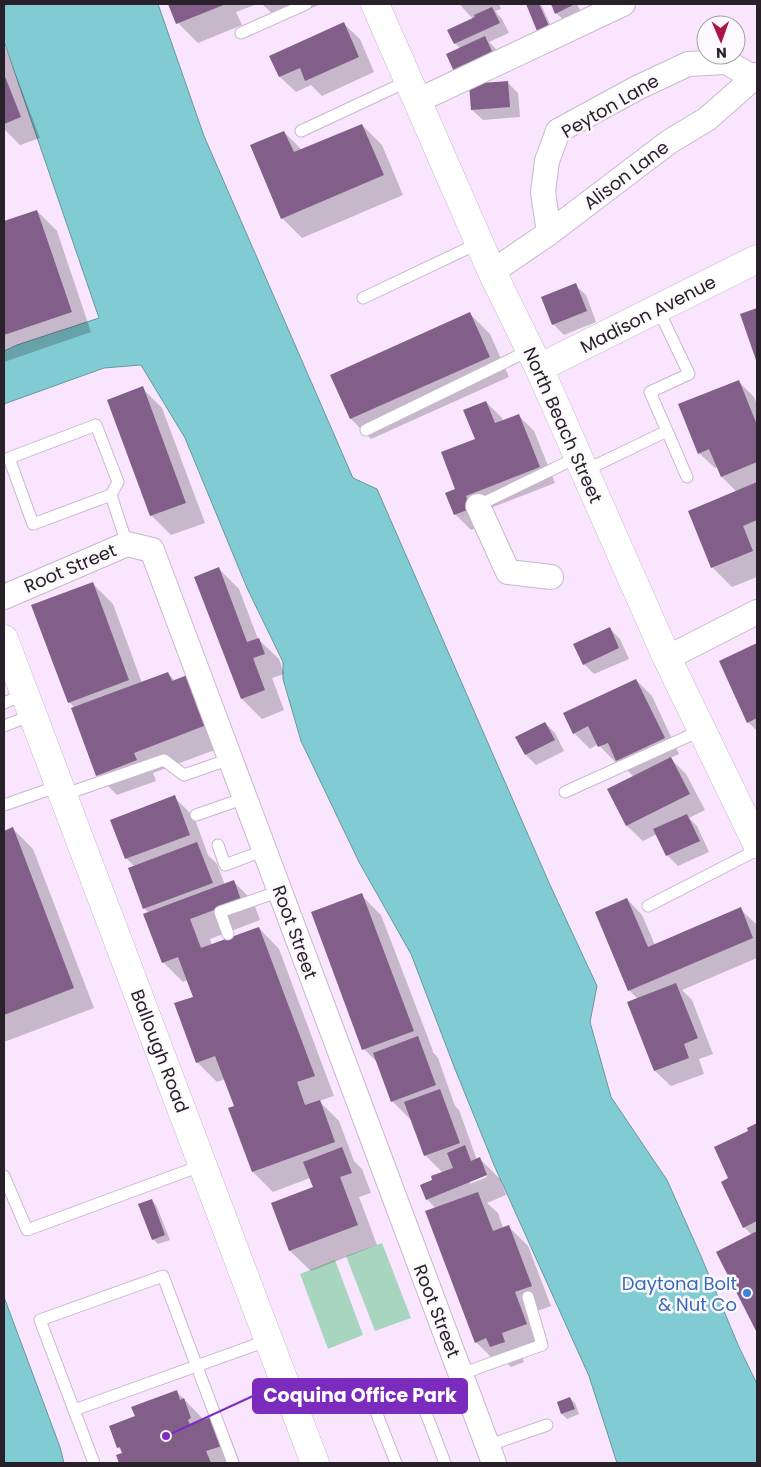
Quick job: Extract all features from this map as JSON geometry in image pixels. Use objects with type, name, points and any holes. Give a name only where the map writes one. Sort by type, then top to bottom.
[{"type":"street","name":"North Beach Street","points":[[374,4],[479,243],[534,359],[667,658],[757,844]]},
{"type":"street","points":[[413,91],[623,4]]},
{"type":"street","name":"Peyton Lane","points":[[549,233],[543,192],[547,161],[558,131],[637,88],[688,64],[726,62],[753,77],[757,75]]},
{"type":"street","name":"Alison Lane","points":[[492,272],[549,233],[670,142],[707,119],[757,75]]},
{"type":"street","name":"Madison Avenue","points":[[534,359],[658,309],[757,259]]},
{"type":"street","points":[[476,507],[508,572],[550,577]]},
{"type":"street","name":"Root Street","points":[[4,597],[127,544],[152,550],[491,1454]]},
{"type":"street","points":[[667,658],[757,612]]},
{"type":"street","name":"Ballough Road","points":[[4,639],[20,704],[61,790],[315,1463]]},
{"type":"lane","points":[[241,32],[306,4]]},
{"type":"lane","points":[[301,131],[413,91]]},
{"type":"lane","points":[[363,298],[479,243]]},
{"type":"lane","points":[[658,309],[689,374],[650,392],[688,476]]},
{"type":"lane","points":[[366,430],[534,359]]},
{"type":"lane","points":[[111,495],[34,524],[9,458],[96,425],[118,482],[111,495],[127,544]]},
{"type":"lane","points":[[476,507],[667,431]]},
{"type":"lane","points":[[4,726],[20,704]]},
{"type":"lane","points":[[565,792],[702,730]]},
{"type":"lane","points":[[4,805],[164,760],[184,775],[230,759]]},
{"type":"lane","points":[[196,815],[245,798]]},
{"type":"lane","points":[[218,845],[225,865],[265,850]]},
{"type":"lane","points":[[648,906],[757,850]]},
{"type":"lane","points":[[228,934],[220,912],[280,891]]},
{"type":"lane","points":[[4,1176],[27,1230],[203,1165]]},
{"type":"lane","points":[[94,1463],[40,1320],[164,1276],[233,1463]]},
{"type":"lane","points":[[460,1374],[542,1345],[528,1297]]},
{"type":"lane","points":[[74,1410],[269,1340]]},
{"type":"lane","points":[[396,1463],[373,1404],[416,1387],[444,1463]]},
{"type":"lane","points":[[491,1454],[547,1425]]},
{"type":"shaded area","points":[[6,4],[158,4],[204,136],[353,478],[377,489],[550,885],[597,986],[590,1022],[611,1097],[667,1180],[739,1347],[757,1384],[757,1463],[617,1463],[589,1376],[494,1165],[411,954],[359,862],[301,741],[283,679],[283,662],[247,588],[185,438],[141,365],[104,368],[4,404],[4,351],[99,318],[4,41],[4,8]]},
{"type":"shaded area","points":[[382,1243],[411,1318],[375,1331],[346,1256]]},
{"type":"shaded area","points":[[335,1260],[363,1335],[328,1349],[300,1274]]},
{"type":"shaded area","points":[[4,1297],[60,1447],[64,1463],[4,1463]]},
{"type":"building","points":[[168,4],[226,4],[176,24]]},
{"type":"building","points":[[526,4],[539,4],[549,26],[537,31]]},
{"type":"building","points":[[551,4],[573,4],[573,5],[555,14]]},
{"type":"building","points":[[492,7],[500,23],[454,44],[447,30]]},
{"type":"building","points":[[344,22],[359,57],[305,81],[300,68],[279,77],[269,56]]},
{"type":"building","points":[[485,36],[495,58],[456,76],[446,54]]},
{"type":"building","points":[[4,74],[21,117],[4,124]]},
{"type":"building","points":[[508,81],[510,107],[471,110],[469,84]]},
{"type":"building","points":[[362,124],[384,175],[281,219],[250,145],[284,131],[294,152]]},
{"type":"building","points":[[37,210],[72,312],[4,335],[4,221]]},
{"type":"building","points":[[576,283],[587,311],[552,325],[541,297]]},
{"type":"building","points":[[757,308],[757,363],[740,314]]},
{"type":"building","points":[[470,312],[490,357],[350,419],[330,375]]},
{"type":"building","points":[[739,380],[757,425],[757,462],[721,477],[709,449],[698,454],[678,404]]},
{"type":"building","points":[[143,386],[186,503],[150,516],[107,400]]},
{"type":"building","points":[[486,401],[495,423],[519,414],[540,467],[466,496],[470,509],[454,515],[445,493],[455,489],[441,452],[475,439],[463,410]]},
{"type":"building","points":[[757,482],[757,520],[743,526],[753,551],[711,568],[688,511]]},
{"type":"building","points":[[219,567],[247,642],[259,638],[265,654],[253,658],[265,690],[241,699],[194,577]]},
{"type":"building","points":[[93,582],[129,680],[68,703],[31,605]]},
{"type":"building","points":[[610,627],[619,648],[583,665],[573,644]]},
{"type":"building","points":[[757,643],[757,718],[747,723],[719,661]]},
{"type":"building","points":[[168,672],[172,681],[190,674],[209,724],[134,753],[137,760],[96,776],[71,708]]},
{"type":"building","points":[[636,679],[665,738],[616,761],[608,743],[598,747],[588,726],[573,734],[563,713]]},
{"type":"building","points":[[545,722],[555,740],[525,755],[515,737]]},
{"type":"building","points":[[671,757],[690,794],[626,826],[607,789]]},
{"type":"building","points":[[175,795],[190,835],[125,859],[110,820]]},
{"type":"building","points":[[687,814],[700,841],[666,856],[653,829]]},
{"type":"building","points":[[13,827],[74,988],[4,1015],[4,831]]},
{"type":"building","points":[[197,842],[213,883],[143,909],[128,868]]},
{"type":"building","points":[[234,880],[241,900],[190,919],[201,948],[259,927],[315,1076],[297,1082],[305,1105],[320,1100],[335,1142],[252,1172],[228,1108],[234,1106],[215,1056],[196,1063],[174,1003],[193,997],[178,957],[162,963],[143,914]]},
{"type":"building","points":[[362,893],[414,1031],[362,1050],[311,912]]},
{"type":"building","points":[[627,898],[648,947],[741,907],[753,938],[628,991],[595,912]]},
{"type":"building","points":[[676,983],[698,1038],[684,1044],[689,1058],[654,1071],[627,1002]]},
{"type":"building","points":[[418,1036],[436,1085],[391,1102],[373,1053]]},
{"type":"building","points":[[440,1089],[460,1143],[424,1156],[404,1102]]},
{"type":"building","points":[[757,1123],[757,1221],[743,1228],[721,1182],[728,1178],[714,1147],[748,1131],[747,1128]]},
{"type":"building","points":[[465,1145],[471,1161],[480,1157],[487,1175],[426,1200],[420,1185],[432,1180],[431,1176],[453,1168],[447,1153]]},
{"type":"building","points":[[342,1147],[352,1173],[340,1177],[358,1225],[289,1251],[271,1203],[313,1187],[303,1162]]},
{"type":"building","points":[[478,1192],[493,1231],[509,1225],[532,1286],[515,1292],[527,1324],[502,1333],[505,1342],[490,1347],[486,1338],[475,1343],[425,1211]]},
{"type":"building","points":[[152,1199],[165,1235],[152,1240],[138,1204]]},
{"type":"building","name":"Daytona Bolt & Nut Co","points":[[757,1231],[757,1333],[716,1252]]},
{"type":"building","points":[[177,1390],[180,1400],[184,1398],[191,1418],[188,1420],[190,1425],[211,1417],[222,1446],[206,1451],[211,1463],[119,1463],[116,1455],[122,1453],[120,1447],[117,1448],[109,1426],[135,1416],[131,1407]]},
{"type":"building","points":[[570,1397],[575,1409],[561,1414],[557,1402]]},
{"type":"place","name":"Daytona Bolt & Nut Co","points":[[747,1293]]},
{"type":"place","name":"Coquina Office Park","points":[[166,1436]]}]
